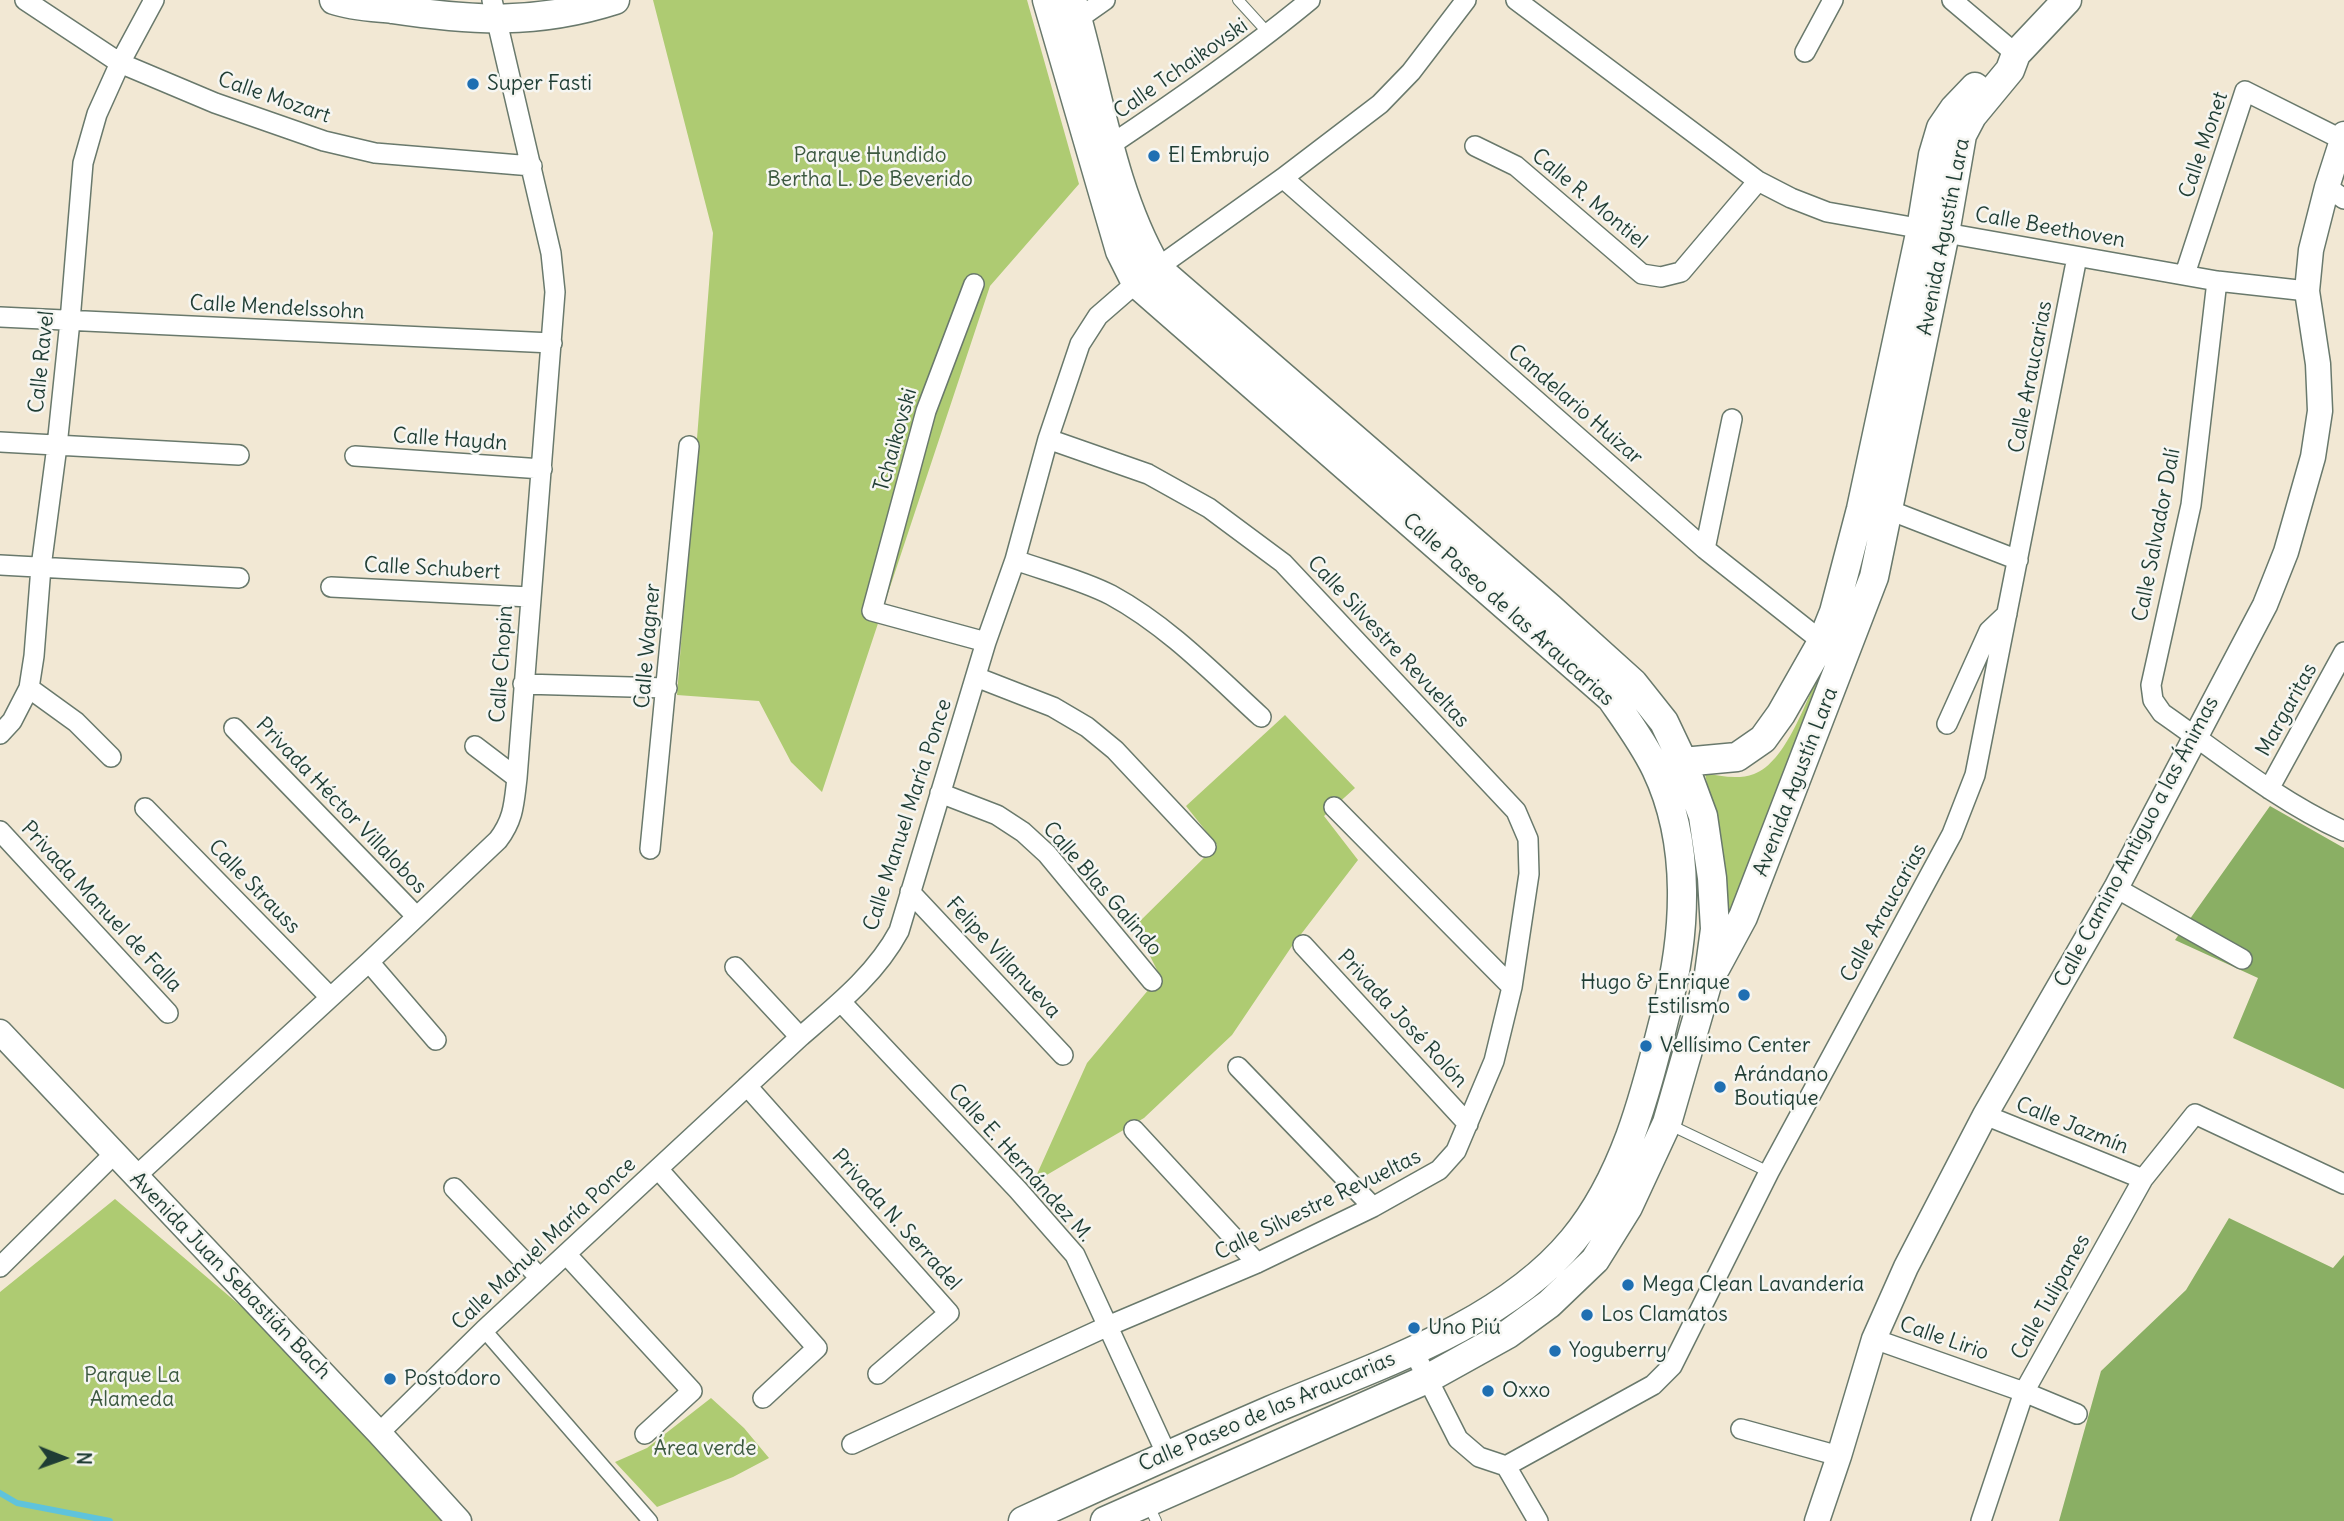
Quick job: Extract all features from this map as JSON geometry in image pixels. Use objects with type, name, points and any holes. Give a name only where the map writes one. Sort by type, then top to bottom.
[{"type":"main road","points":[[334,0],[444,17],[494,10],[547,17],[615,0]]},
{"type":"main road","name":"Calle Paseo de las Araucarias","points":[[1023,1521],[1167,1455],[1413,1350],[1496,1308],[1534,1280],[1574,1240],[1607,1192],[1640,1111],[1675,978],[1681,927],[1681,881],[1675,820],[1657,770],[1636,733],[1611,698],[1531,628],[1121,251],[1047,0]]},
{"type":"main road","name":"Avenida Agustín Lara","points":[[1708,981],[1743,917],[1833,650],[1834,612],[1933,231],[1962,135],[1972,116],[2010,70],[2017,54],[2067,0]]},
{"type":"main road","name":"Calle Paseo de las Araucarias","points":[[1075,10],[1109,146],[1143,245],[1147,276],[1550,608],[1633,683],[1664,722],[1683,762],[1703,817],[1712,878],[1715,929],[1708,981],[1667,1123],[1628,1207],[1595,1260],[1549,1304],[1508,1334],[1427,1379],[1152,1512],[1105,1521]]},
{"type":"main road","name":"Avenida Agustín Lara","points":[[1683,762],[1737,757],[1763,738],[1833,650],[1874,577],[1889,510],[1933,231]]},
{"type":"main road","points":[[1531,628],[1550,608]]},
{"type":"street","name":"Calle Mozart","points":[[25,0],[120,62],[215,103],[324,141],[375,152],[532,166]]},
{"type":"street","name":"Calle Ravel","points":[[0,734],[12,721],[29,688],[70,321],[83,163],[97,114],[120,62],[154,0]]},
{"type":"street","points":[[1075,10],[1105,0]]},
{"type":"street","name":"Calle Tchaikovski","points":[[1109,146],[1200,85],[1310,0]]},
{"type":"street","name":"Calle Manuel María Ponce","points":[[379,1433],[484,1330],[841,1002],[889,949],[899,930],[986,642],[1015,560],[1048,439],[1080,344],[1098,316],[1147,276],[1380,104],[1411,72],[1466,0]]},
{"type":"street","name":"Calle Beethoven","points":[[1516,0],[1758,181],[1826,212],[2217,281],[2307,291]]},
{"type":"street","points":[[1805,52],[1833,0]]},
{"type":"street","points":[[1952,0],[2017,54]]},
{"type":"street","name":"Calle Chopin","points":[[135,1177],[369,962],[498,840],[509,825],[517,778],[555,292],[551,253],[494,10]]},
{"type":"street","name":"Calle Monet","points":[[2185,274],[2245,91],[2343,136]]},
{"type":"street","name":"Calle Camino Antiguo a las Ánimas","points":[[1817,1521],[1874,1339],[1906,1267],[1985,1115],[2116,888],[2265,605],[2286,552],[2313,457],[2320,411],[2318,364],[2307,291],[2311,250],[2335,193],[2343,136]]},
{"type":"street","name":"Calle R. Montiel","points":[[1475,146],[1516,166],[1642,274],[1661,277],[1681,272],[1758,181]]},
{"type":"street","name":"Candelario Huizar","points":[[1283,178],[1705,549],[1833,650]]},
{"type":"street","name":"Calle Araucarias","points":[[1506,1466],[1653,1385],[1672,1366],[1769,1172],[1952,834],[1975,775],[2077,257]]},
{"type":"street","name":"Calle Salvador Dalí","points":[[2217,281],[2191,505],[2151,685],[2153,701],[2162,713],[2269,789],[2344,831]]},
{"type":"street","name":"Tchaikovski","points":[[974,284],[926,411],[872,611],[986,642]]},
{"type":"street","name":"Calle Mendelssohn","points":[[0,317],[552,343]]},
{"type":"street","points":[[1705,549],[1732,419]]},
{"type":"street","name":"Calle Silvestre Revueltas","points":[[852,1444],[1108,1326],[1257,1263],[1373,1207],[1439,1170],[1455,1151],[1494,1060],[1511,987],[1529,874],[1528,839],[1516,811],[1283,563],[1209,508],[1149,474],[1048,439]]},
{"type":"street","points":[[0,442],[239,455]]},
{"type":"street","name":"Calle Wagner","points":[[650,849],[689,446]]},
{"type":"street","name":"Calle Haydn","points":[[355,456],[542,470]]},
{"type":"street","points":[[1889,510],[2018,560]]},
{"type":"street","points":[[1015,560],[1108,594],[1140,612],[1172,636],[1262,717]]},
{"type":"street","points":[[0,565],[239,578]]},
{"type":"street","name":"Calle Schubert","points":[[331,587],[530,597]]},
{"type":"street","points":[[1947,723],[1989,631],[2007,614]]},
{"type":"street","name":"Margaritas","points":[[2269,789],[2344,652]]},
{"type":"street","points":[[976,677],[1052,707],[1087,727],[1115,750],[1206,848]]},
{"type":"street","points":[[523,684],[667,688]]},
{"type":"street","points":[[29,688],[76,722],[111,757]]},
{"type":"street","name":"Privada Héctor Villalobos","points":[[234,728],[416,916]]},
{"type":"street","points":[[475,746],[517,778]]},
{"type":"street","name":"Calle Blas Galindo","points":[[940,793],[997,815],[1023,832],[1046,854],[1152,981]]},
{"type":"street","points":[[1334,807],[1511,987]]},
{"type":"street","name":"Calle Strauss","points":[[145,808],[330,997]]},
{"type":"street","name":"Privada Manuel de Falla","points":[[0,831],[168,1013]]},
{"type":"street","points":[[2116,888],[2242,959]]},
{"type":"street","name":"Felipe Villanueva","points":[[910,892],[1063,1055]]},
{"type":"street","name":"Privada José Rolón","points":[[1303,945],[1468,1124]]},
{"type":"street","points":[[369,962],[436,1040]]},
{"type":"street","points":[[735,967],[800,1037]]},
{"type":"street","name":"Calle E. Hernández M.","points":[[841,1002],[1018,1190],[1075,1255],[1167,1455]]},
{"type":"street","name":"Avenida Juan Sebastián Bach","points":[[1,1034],[459,1521]]},
{"type":"street","points":[[1238,1067],[1373,1207]]},
{"type":"street","name":"Privada N. Serradel","points":[[747,1086],[949,1313],[878,1374]]},
{"type":"street","name":"Calle Tulipanes","points":[[1981,1521],[2024,1392],[2143,1179],[2195,1114],[2344,1184]]},
{"type":"street","name":"Calle Jazmín","points":[[1985,1115],[2143,1179]]},
{"type":"street","points":[[1134,1130],[1257,1263]]},
{"type":"street","points":[[0,1267],[114,1154]]},
{"type":"street","points":[[658,1168],[817,1349],[763,1398]]},
{"type":"street","points":[[454,1188],[540,1278]]},
{"type":"street","points":[[566,1254],[692,1391],[645,1434]]},
{"type":"street","points":[[484,1330],[650,1521]]},
{"type":"street","name":"Calle Lirio","points":[[1874,1339],[2024,1392],[2077,1414]]},
{"type":"street","points":[[1413,1350],[1458,1439],[1479,1457],[1506,1466],[1538,1521]]},
{"type":"street","points":[[1741,1429],[1839,1456]]},
{"type":"lane","points":[[1238,0],[1269,34]]},
{"type":"lane","points":[[1667,1123],[1769,1172]]},
{"type":"green space","name":"Parque Hundido Bertha L. De Beverido","points":[[653,0],[1027,0],[1079,184],[990,286],[822,792],[791,762],[759,701],[677,695],[713,233]]},
{"type":"green space","points":[[1821,668],[1831,674],[1725,933],[1712,812],[1705,773],[1742,777],[1766,767],[1795,728]]},
{"type":"green space","points":[[1285,715],[1355,788],[1324,816],[1358,860],[1292,946],[1232,1035],[1144,1118],[1033,1183],[1087,1063],[1160,976],[1135,926],[1217,845],[1186,806]]},
{"type":"green space","points":[[2270,806],[2344,848],[2344,1089],[2233,1038],[2258,978],[2175,940]]},
{"type":"green space","name":"Parque La Alameda","points":[[115,1199],[256,1319],[455,1521],[0,1521],[0,1292]]},
{"type":"green space","points":[[2229,1218],[2333,1268],[2344,1255],[2344,1521],[2059,1521],[2101,1371],[2186,1290]]},
{"type":"green space","name":"Área verde","points":[[711,1398],[744,1428],[769,1458],[733,1477],[657,1507],[615,1462],[647,1448]]},
{"type":"waterway","points":[[0,1493],[17,1503],[110,1521]]},
{"type":"place","name":"Super Fasti","points":[[473,84]]},
{"type":"place","name":"El Embrujo","points":[[1154,156]]},
{"type":"place","name":"Hugo & Enrique Estilismo","points":[[1744,995]]},
{"type":"place","name":"Vellísimo Center","points":[[1646,1046]]},
{"type":"place","name":"Arándano Boutique","points":[[1720,1087]]},
{"type":"place","name":"Mega Clean Lavandería","points":[[1628,1285]]},
{"type":"place","name":"Los Clamatos","points":[[1587,1315]]},
{"type":"place","name":"Uno Piú","points":[[1414,1328]]},
{"type":"place","name":"Yoguberry","points":[[1555,1351]]},
{"type":"place","name":"Postodoro","points":[[390,1379]]},
{"type":"place","name":"Oxxo","points":[[1488,1391]]}]
